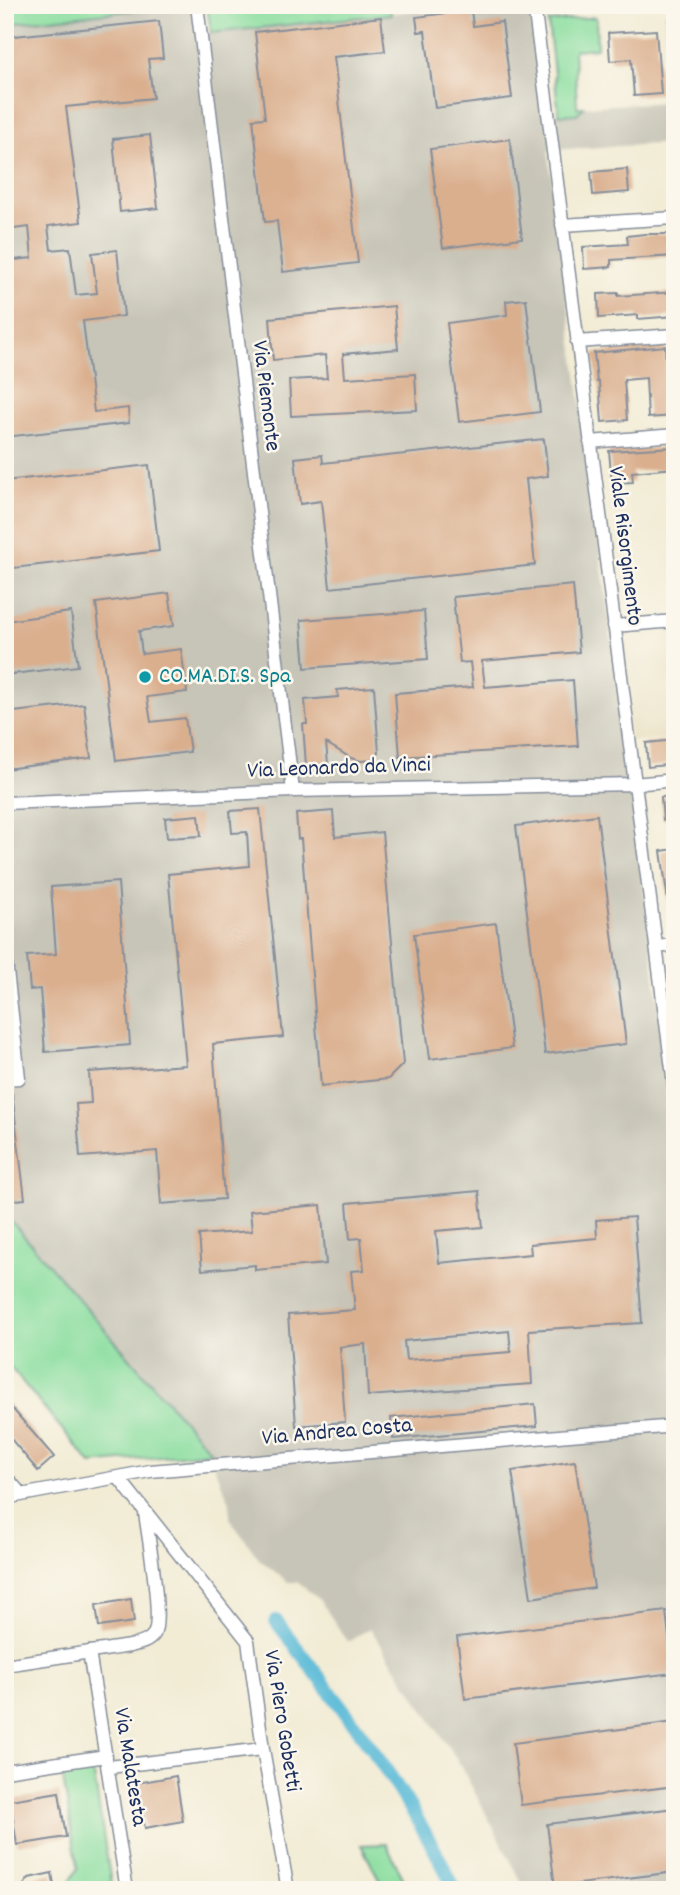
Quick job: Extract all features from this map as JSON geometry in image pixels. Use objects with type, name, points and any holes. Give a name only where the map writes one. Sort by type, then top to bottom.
[{"type":"street","name":"Via Piemonte","points":[[197,5],[293,791]]},
{"type":"street","name":"Viale Risorgimento","points":[[534,5],[634,784],[672,1051],[675,1092]]},
{"type":"street","points":[[562,225],[675,218]]},
{"type":"street","points":[[577,342],[675,335]]},
{"type":"street","points":[[590,442],[675,435]]},
{"type":"street","points":[[614,626],[675,621]]},
{"type":"street","name":"Via Leonardo da Vinci","points":[[5,803],[293,791],[634,784],[675,780]]},
{"type":"street","points":[[656,947],[675,945]]},
{"type":"street","points":[[5,953],[19,1078],[5,1079]]},
{"type":"street","name":"Via Andrea Costa","points":[[5,1497],[150,1471],[225,1463],[675,1426]]},
{"type":"street","points":[[5,1476],[21,1494]]},
{"type":"street","name":"Via Piero Gobetti","points":[[118,1477],[246,1637],[288,1890]]},
{"type":"street","points":[[5,1665],[145,1642],[152,1637],[158,1619],[145,1512]]},
{"type":"street","name":"Via Malatesta","points":[[89,1652],[127,1890]]},
{"type":"street","points":[[5,1771],[263,1749]]},
{"type":"shaded area","points":[[193,5],[198,34],[470,5],[529,5],[544,116],[577,114],[584,107],[668,102],[665,13],[675,12],[675,143],[548,150],[675,1131],[675,1890],[526,1890],[461,1766],[370,1628],[348,1642],[319,1599],[297,1582],[288,1582],[259,1559],[230,1519],[230,1502],[217,1474],[211,1452],[5,1214],[5,24]]},
{"type":"shaded area","points":[[675,624],[675,738],[630,741],[615,629]]},
{"type":"green space","points":[[5,5],[183,5],[5,24]]},
{"type":"green space","points":[[207,5],[390,5],[391,14],[211,33]]},
{"type":"green space","points":[[596,17],[597,48],[574,50],[577,107],[584,107],[577,114],[559,115],[548,22]]},
{"type":"green space","points":[[5,1214],[211,1452],[91,1464],[5,1361]]},
{"type":"green space","points":[[86,1769],[94,1775],[112,1890],[64,1890],[78,1868],[62,1772]]},
{"type":"green space","points":[[386,1844],[409,1890],[385,1890],[361,1845]]},
{"type":"building","points":[[471,10],[473,26],[502,22],[512,98],[435,108],[425,31],[418,32],[416,17]]},
{"type":"building","points":[[381,17],[385,51],[334,57],[358,263],[283,272],[277,221],[265,222],[253,119],[265,118],[255,32]]},
{"type":"building","points":[[159,21],[163,58],[148,59],[153,98],[66,107],[81,222],[48,226],[51,250],[70,248],[76,295],[97,293],[92,253],[117,250],[124,316],[83,321],[94,412],[128,408],[129,423],[5,437],[5,261],[32,258],[29,227],[5,230],[5,167],[12,167],[5,111],[5,37]]},
{"type":"building","points":[[656,30],[661,94],[634,96],[631,59],[610,61],[608,33]]},
{"type":"building","points":[[150,135],[158,208],[120,212],[113,139]]},
{"type":"building","points":[[510,139],[522,238],[443,248],[430,149]]},
{"type":"building","points":[[627,169],[629,192],[593,195],[591,172]]},
{"type":"building","points":[[675,234],[675,256],[611,260],[611,267],[584,269],[583,247],[628,244],[627,236]]},
{"type":"building","points":[[675,292],[675,316],[599,318],[598,294],[618,293],[618,296]]},
{"type":"building","points":[[526,299],[540,412],[459,422],[447,323],[507,315],[506,301]]},
{"type":"building","points":[[394,306],[398,349],[343,354],[345,378],[415,374],[417,410],[291,416],[289,380],[327,378],[325,355],[273,360],[270,318]]},
{"type":"building","points":[[665,346],[667,394],[671,394],[673,416],[648,418],[646,378],[624,380],[627,420],[602,422],[594,353]]},
{"type":"building","points":[[544,439],[548,476],[526,479],[535,565],[330,588],[321,501],[300,504],[295,458],[322,455],[323,463]]},
{"type":"building","points":[[675,447],[675,468],[632,472],[633,482],[612,483],[609,451]]},
{"type":"building","points":[[149,465],[159,551],[5,569],[5,481]]},
{"type":"building","points":[[573,585],[579,652],[482,661],[485,687],[573,680],[578,746],[400,757],[395,693],[473,687],[470,662],[460,663],[453,597]]},
{"type":"building","name":"CO.MA.DI.S. Spa","points":[[169,593],[174,626],[139,631],[142,654],[181,649],[187,692],[147,697],[151,722],[185,718],[190,752],[116,761],[96,603]]},
{"type":"building","points":[[424,611],[428,659],[305,668],[301,620]]},
{"type":"building","points":[[71,612],[78,666],[5,675],[5,621]]},
{"type":"building","points":[[374,687],[379,753],[371,760],[361,761],[326,743],[328,764],[306,766],[303,724],[307,724],[305,700],[338,697],[337,690]]},
{"type":"building","points":[[84,704],[91,758],[5,769],[5,713]]},
{"type":"building","points":[[675,740],[675,764],[648,767],[646,743]]},
{"type":"building","points":[[675,796],[675,819],[663,820],[661,797]]},
{"type":"building","points":[[260,809],[283,1037],[213,1044],[224,1199],[161,1204],[157,1151],[80,1157],[76,1104],[91,1103],[89,1072],[186,1065],[168,874],[249,866],[247,832],[232,833],[230,811]]},
{"type":"building","points":[[333,811],[335,837],[382,832],[403,1064],[388,1079],[321,1086],[301,839],[298,839],[296,814]]},
{"type":"building","points":[[199,815],[201,836],[167,838],[165,818]]},
{"type":"building","points":[[597,815],[626,1044],[545,1054],[516,826]]},
{"type":"building","points":[[675,849],[675,901],[668,901],[661,851]]},
{"type":"building","points":[[118,882],[130,1045],[45,1052],[40,989],[30,990],[27,956],[56,954],[51,887]]},
{"type":"building","points":[[496,923],[512,1048],[430,1059],[414,934]]},
{"type":"building","points":[[5,1093],[12,1093],[25,1199],[5,1201]]},
{"type":"building","points":[[479,1191],[483,1227],[436,1231],[439,1263],[531,1254],[530,1244],[597,1238],[596,1220],[634,1217],[642,1323],[529,1330],[532,1384],[368,1396],[365,1344],[340,1347],[345,1422],[296,1426],[288,1315],[355,1310],[351,1271],[364,1270],[361,1238],[350,1239],[347,1203]],"holes":[[[509,1331],[511,1352],[406,1360],[404,1341]]]},
{"type":"building","points":[[321,1205],[326,1264],[255,1270],[255,1265],[202,1270],[199,1235],[252,1231],[250,1211]]},
{"type":"building","points":[[5,1400],[54,1457],[38,1471],[5,1432]]},
{"type":"building","points":[[535,1404],[537,1426],[393,1439],[391,1418]]},
{"type":"building","points":[[575,1461],[594,1588],[531,1598],[512,1471]]},
{"type":"building","points":[[131,1599],[134,1622],[99,1627],[96,1605]]},
{"type":"building","points":[[666,1611],[673,1673],[465,1699],[457,1637]]},
{"type":"building","points":[[675,1722],[675,1786],[521,1805],[513,1743]]},
{"type":"building","points":[[176,1776],[183,1821],[145,1828],[137,1783]]},
{"type":"building","points":[[59,1792],[66,1837],[17,1845],[10,1800]]},
{"type":"building","points":[[675,1808],[675,1872],[555,1887],[547,1824]]},
{"type":"building","points":[[52,1873],[55,1890],[20,1890],[29,1878]]},
{"type":"waterway","points":[[276,1621],[396,1784],[455,1890]]},
{"type":"place","name":"CO.MA.DI.S. Spa","points":[[145,677]]}]
